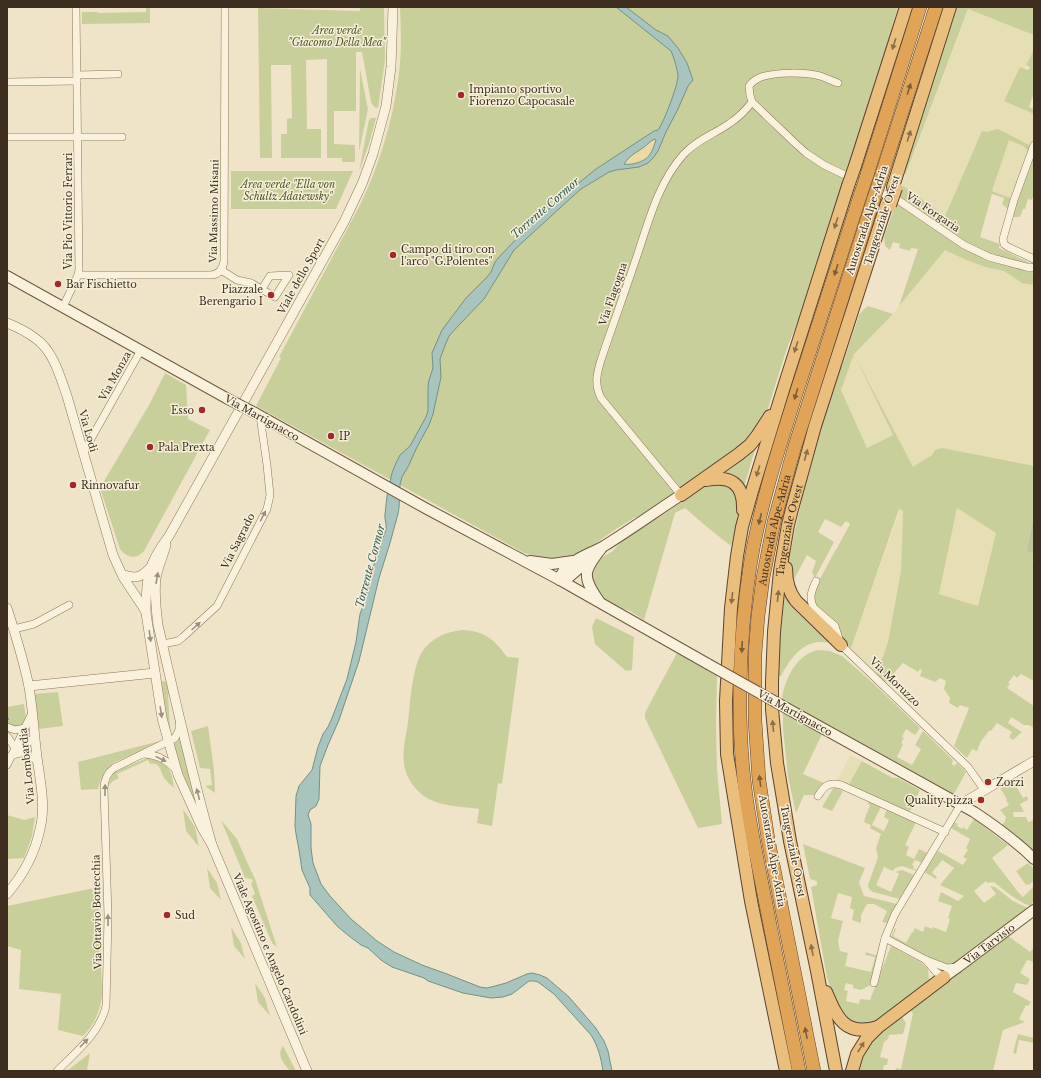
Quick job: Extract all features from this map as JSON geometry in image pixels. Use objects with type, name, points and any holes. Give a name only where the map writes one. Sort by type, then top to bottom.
[{"type":"highway","points":[[786,1071],[751,901],[728,754],[726,701],[733,580],[742,527],[783,390],[906,7]]},
{"type":"highway","name":"Autostrada Alpe-Adria","points":[[799,1071],[756,854],[746,794],[741,728],[741,692],[743,635],[750,565],[766,493],[920,7]]},
{"type":"highway","name":"Autostrada Alpe-Adria","points":[[814,1071],[768,839],[759,780],[755,721],[755,654],[758,616],[768,550],[794,449],[936,7]]},
{"type":"highway","name":"Tangenziale Ovest","points":[[836,1071],[790,841],[777,763],[773,724],[772,682],[774,632],[780,571],[788,525],[815,426],[889,204],[900,163],[950,7]]},
{"type":"highway","points":[[881,236],[889,204]]},
{"type":"highway","points":[[833,370],[842,355],[856,313],[864,304]]},
{"type":"highway","points":[[681,495],[750,445],[764,426],[783,390]]},
{"type":"highway","points":[[702,480],[723,478],[732,482],[739,489],[743,499],[742,527]]},
{"type":"highway","points":[[788,525],[786,576],[791,594],[796,601],[841,645]]},
{"type":"highway","points":[[816,970],[838,1018],[853,1029],[860,1031],[878,1027]]},
{"type":"highway","points":[[852,1071],[857,1054],[878,1027],[929,989],[943,972]]},
{"type":"main road","name":"Via Martignacco","points":[[7,276],[257,415],[560,580],[797,714],[961,804],[1000,830],[1028,852],[1034,859]]},
{"type":"main road","name":"Via Martignacco","points":[[560,580],[564,570],[575,561],[603,546],[681,495]]},
{"type":"main road","name":"Via Martignacco","points":[[560,580],[568,578],[603,546]]},
{"type":"main road","name":"Via Martignacco","points":[[602,604],[588,584],[587,573],[589,565],[603,546]]},
{"type":"main road","name":"Via Martignacco","points":[[518,558],[539,563],[552,564],[575,561]]},
{"type":"main road","name":"Via Tarvisio","points":[[943,972],[958,967],[1034,910]]},
{"type":"street","name":"Via Pio Vittorio Ferrari","points":[[63,307],[79,270],[76,7]]},
{"type":"street","name":"Via Massimo Misani","points":[[78,275],[210,276],[217,274],[221,270],[224,260],[225,7]]},
{"type":"street","name":"Viale dello Sport","points":[[155,674],[146,613],[146,585],[150,568],[353,205],[373,154],[386,106],[391,67],[393,7]]},
{"type":"street","points":[[7,82],[118,74]]},
{"type":"street","points":[[752,102],[749,86],[761,77],[802,74],[821,76],[838,83]]},
{"type":"street","name":"Via Flagogna","points":[[681,495],[601,398],[597,387],[597,375],[654,206],[670,174],[677,162],[690,147],[730,123],[744,112],[752,102]]},
{"type":"street","name":"Via Forgaria","points":[[752,102],[806,153],[824,165],[898,200],[964,245],[989,257],[1030,268],[1034,267]]},
{"type":"street","points":[[7,137],[122,137]]},
{"type":"street","points":[[1033,148],[1005,229],[1003,239],[1004,244],[1012,250],[1034,259]]},
{"type":"street","points":[[221,270],[237,280],[251,283],[262,289]]},
{"type":"street","name":"Via Lodi","points":[[7,323],[28,333],[45,346],[62,381],[113,555],[127,585],[146,613]]},
{"type":"street","name":"Via Monza","points":[[83,453],[141,350]]},
{"type":"street","name":"Via Sagrado","points":[[163,644],[183,637],[217,606],[267,509],[270,495],[267,465],[257,415]]},
{"type":"street","name":"Viale dello Sport","points":[[169,536],[156,578],[155,594],[156,612],[169,671]]},
{"type":"street","name":"Via Lodi","points":[[119,567],[124,575],[151,603],[156,612]]},
{"type":"street","points":[[124,575],[134,578],[145,573],[150,568]]},
{"type":"street","name":"Via Moruzzo","points":[[816,581],[811,595],[812,605],[835,626],[841,645],[968,767],[985,791]]},
{"type":"street","points":[[14,629],[34,624],[69,605]]},
{"type":"street","name":"Via Lombardia","points":[[7,608],[29,686],[42,792],[41,828],[31,858],[7,894]]},
{"type":"street","points":[[29,686],[155,674],[169,671]]},
{"type":"street","name":"Viale Agostino e Angelo Candolini","points":[[169,671],[212,845],[307,1071]]},
{"type":"street","name":"Viale Agostino e Angelo Candolini","points":[[155,674],[162,718],[177,771],[202,828],[212,845]]},
{"type":"street","points":[[7,764],[16,749],[32,713]]},
{"type":"street","name":"Via Ottavio Bottecchia","points":[[58,1071],[95,1032],[105,1012],[106,1006],[108,916],[104,785],[108,775],[114,768],[175,738],[180,726],[179,715]]},
{"type":"street","points":[[9,728],[19,730],[25,728]]},
{"type":"street","points":[[9,728],[16,732],[20,738]]},
{"type":"street","points":[[7,736],[16,749]]},
{"type":"street","points":[[20,738],[24,736],[35,737]]},
{"type":"street","points":[[16,749],[35,737]]},
{"type":"street","points":[[11,756],[17,753],[26,753],[34,758],[38,764]]},
{"type":"street","points":[[141,754],[159,757],[170,764],[177,771]]},
{"type":"street","points":[[874,983],[886,938],[895,914],[961,804],[1034,761]]},
{"type":"street","points":[[818,796],[825,786],[832,784],[840,785],[944,832]]},
{"type":"street","points":[[886,938],[934,963],[943,972]]},
{"type":"street","points":[[926,960],[933,974],[929,989]]},
{"type":"street","points":[[931,968],[943,972]]},
{"type":"shaded area","points":[[969,8],[1034,35],[1034,50],[1024,69],[1021,67],[1004,101],[1034,114],[1034,142],[1031,146],[994,130],[987,133],[982,131],[945,216],[902,185]]},
{"type":"shaded area","points":[[1009,139],[1023,146],[1029,152],[1013,199],[992,191]]},
{"type":"shaded area","points":[[945,249],[964,259],[985,267],[1004,271],[1022,283],[1034,285],[1034,455],[1032,466],[942,448],[935,450],[932,455],[913,468],[864,372],[893,435],[867,448],[841,390],[854,353],[893,314]]},
{"type":"shaded area","points":[[957,508],[996,533],[978,606],[939,594]]},
{"type":"shaded area","points":[[900,509],[903,511],[901,571],[888,642],[877,674],[851,648]]},
{"type":"shaded area","points":[[850,755],[862,761],[848,786],[837,781]]},
{"type":"green space","points":[[146,7],[150,7],[150,23],[82,24],[82,12],[146,12]]},
{"type":"green space","name":"Area verde \"Giacomo Della Mea\"","points":[[360,7],[384,7],[385,60],[378,108],[374,107],[371,102],[362,52],[356,52],[356,111],[334,111],[334,144],[355,145],[355,162],[342,162],[342,158],[327,158],[327,59],[306,60],[307,129],[321,129],[321,158],[281,158],[281,134],[287,134],[287,119],[292,118],[291,65],[271,65],[272,158],[260,158],[258,8],[360,11]]},
{"type":"green space","points":[[400,7],[898,7],[865,120],[806,300],[786,351],[766,415],[742,447],[648,513],[634,518],[616,529],[573,559],[545,559],[524,553],[256,406],[281,358],[279,357],[360,205],[379,160],[392,112],[399,71],[401,44]]},
{"type":"green space","points":[[954,7],[1034,7],[1034,35],[968,9],[905,176],[906,159]]},
{"type":"green space","points":[[1034,50],[1034,93],[1029,107],[1034,109],[1034,114],[1004,101],[1020,67],[1028,70],[1030,67],[1026,65]]},
{"type":"green space","points":[[360,69],[368,109],[359,152]]},
{"type":"green space","points":[[371,118],[376,118],[359,172],[368,124]]},
{"type":"green space","points":[[998,129],[1031,146],[1029,152],[1023,146],[1009,140],[992,191],[1013,199],[1009,210],[1002,204],[1004,198],[992,194],[980,237],[1000,244],[999,248],[1030,263],[1028,265],[990,254],[965,243],[898,197],[902,185],[945,216],[982,131],[987,132]]},
{"type":"green space","points":[[1034,154],[1034,193],[1032,200],[1028,199],[1025,209],[1023,209],[1020,217],[1011,217]]},
{"type":"green space","name":"Area verde \"Ella von Schultz Adaiewsky\"","points":[[231,171],[353,171],[336,209],[231,209]]},
{"type":"green space","points":[[896,202],[1003,264],[1034,273],[1034,285],[1022,283],[1004,271],[985,267],[945,250],[899,306],[918,249],[911,248],[910,251],[899,248],[900,244],[893,242],[890,250],[885,246],[884,237]]},
{"type":"green space","points":[[868,306],[893,314],[854,354],[913,467],[932,455],[935,450],[942,448],[1034,466],[1034,516],[1026,550],[1034,553],[1034,560],[1032,561],[1034,563],[1034,681],[1021,674],[1017,678],[1014,675],[1008,683],[1010,684],[1007,688],[1034,706],[1034,728],[1029,725],[1024,725],[1011,717],[1008,723],[1022,732],[1013,740],[1009,737],[1012,732],[997,723],[981,741],[977,751],[972,749],[967,758],[954,746],[969,708],[960,705],[958,708],[949,703],[950,698],[944,689],[946,681],[940,678],[935,682],[920,676],[922,670],[920,669],[918,672],[903,663],[886,682],[877,674],[888,642],[901,571],[903,511],[899,509],[851,648],[844,642],[838,625],[817,606],[813,600],[815,588],[850,524],[846,521],[841,527],[825,519],[818,532],[834,542],[815,578],[812,572],[816,561],[807,555],[791,585],[788,570],[789,559],[812,452],[835,374],[842,366],[859,315]],"holes":[[[854,354],[893,435],[867,448],[841,390]],[[957,508],[996,533],[978,606],[939,594]]]},
{"type":"green space","points":[[165,373],[186,385],[188,419],[210,430],[144,551],[138,556],[132,557],[120,549],[100,488],[149,405]]},
{"type":"green space","points":[[757,443],[743,490],[719,474]]},
{"type":"green space","points":[[712,483],[730,487],[735,492],[738,515],[731,546],[685,508],[675,513],[644,620],[628,610],[615,607],[602,598],[592,585],[590,571],[598,560],[613,551],[621,542],[699,489]]},
{"type":"green space","points":[[1034,516],[1034,553],[1026,551]]},
{"type":"green space","points":[[785,590],[830,642],[812,643],[800,650],[780,676],[778,675],[778,664]]},
{"type":"green space","points":[[596,618],[634,637],[632,670],[626,671],[595,644],[592,627]]},
{"type":"green space","points":[[463,630],[483,634],[494,641],[507,657],[519,658],[502,784],[498,783],[492,826],[477,823],[479,809],[448,805],[432,801],[425,797],[411,782],[407,775],[404,763],[404,748],[412,686],[416,667],[422,652],[430,643],[440,636]]},
{"type":"green space","points":[[818,650],[830,651],[842,656],[920,728],[915,735],[906,729],[902,737],[904,738],[901,743],[903,744],[897,757],[912,765],[921,749],[915,745],[923,731],[953,760],[952,764],[954,766],[957,763],[966,772],[954,794],[944,790],[782,700],[783,692],[789,676],[798,662],[811,652]]},
{"type":"green space","points":[[677,653],[717,676],[717,769],[722,824],[698,828],[645,718],[645,713]]},
{"type":"green space","points":[[166,681],[169,693],[171,739],[160,682]]},
{"type":"green space","points":[[58,692],[63,726],[39,729],[33,694]]},
{"type":"green space","points":[[24,704],[26,719],[23,725],[14,726],[9,724],[7,722],[7,707]]},
{"type":"green space","points":[[783,712],[822,734],[803,774],[824,783],[816,795],[804,795],[796,813],[788,777],[783,729]]},
{"type":"green space","points":[[208,726],[214,770],[215,793],[205,786],[212,785],[210,769],[200,768],[191,731]]},
{"type":"green space","points":[[180,737],[202,820],[172,743],[178,741]]},
{"type":"green space","points":[[160,741],[160,743],[111,765],[100,781],[98,789],[81,790],[78,762]]},
{"type":"green space","points":[[147,758],[163,764],[169,769],[174,788],[164,778],[160,768],[156,764],[150,764],[148,760],[117,774],[119,778],[108,786],[111,777],[116,771]]},
{"type":"green space","points":[[862,761],[893,778],[898,778],[920,790],[909,813],[848,786]]},
{"type":"green space","points":[[1013,781],[1023,798],[1027,796],[1028,800],[1020,804],[1024,812],[1013,812],[1014,817],[1026,817],[1028,822],[1034,820],[1034,851],[1002,825],[1006,817],[1000,810],[1009,805],[1000,788]]},
{"type":"green space","points":[[834,787],[843,791],[832,811],[822,807]]},
{"type":"green space","points":[[868,801],[881,807],[872,825],[884,831],[889,820],[884,817],[887,809],[916,822],[905,845],[909,847],[906,855],[914,859],[919,849],[927,853],[922,863],[915,860],[912,865],[917,871],[902,866],[895,868],[893,871],[884,867],[876,885],[891,892],[899,874],[896,872],[902,870],[914,875],[900,899],[873,892],[868,888],[878,857],[876,848],[881,834],[870,828],[871,825],[864,822],[870,805],[868,804]]},
{"type":"green space","points":[[183,809],[195,827],[199,847],[186,831]]},
{"type":"green space","points":[[7,815],[24,820],[35,817],[32,836],[24,858],[7,859]]},
{"type":"green space","points":[[974,819],[1008,845],[992,858],[1023,897],[1034,886],[1034,901],[1030,906],[1015,898],[995,883],[988,883],[986,881],[974,891],[984,903],[996,894],[990,886],[995,887],[1013,901],[1028,908],[955,964],[948,965],[936,961],[891,937],[895,928],[896,929],[893,936],[906,943],[915,928],[923,932],[925,926],[932,929],[933,927],[946,932],[952,906],[938,901],[941,892],[958,901],[964,896],[940,885],[954,868],[942,860],[932,873],[937,877],[936,879],[924,872],[938,851],[963,865],[967,859],[963,857],[968,850],[966,848],[970,839],[951,828],[954,822],[958,824],[957,826],[962,829],[963,827],[967,830]]},
{"type":"green space","points":[[221,820],[237,839],[255,879],[277,947],[272,943],[252,896],[255,894],[251,883],[253,882],[252,879],[245,878]]},
{"type":"green space","points":[[803,844],[865,868],[859,882],[864,896],[897,904],[887,923],[882,922],[887,911],[874,904],[867,904],[861,915],[861,923],[852,920],[854,910],[850,908],[852,897],[838,893],[831,918],[843,921],[838,941],[840,951],[848,953],[845,966],[871,972],[875,957],[865,955],[866,952],[878,956],[872,984],[861,990],[853,988],[853,985],[846,983],[844,990],[848,991],[846,1001],[859,1004],[860,999],[870,1000],[891,946],[922,963],[928,969],[928,982],[909,1000],[868,1027],[845,1021],[827,978],[811,887],[817,885],[817,881],[810,879]]},
{"type":"green space","points":[[1028,863],[1034,869],[1034,880],[1030,884],[1026,885],[1016,871]]},
{"type":"green space","points":[[207,868],[217,883],[221,900],[210,888]]},
{"type":"green space","points":[[99,887],[102,995],[96,1017],[91,1027],[83,1036],[58,1030],[61,994],[19,989],[21,950],[7,946],[7,906]]},
{"type":"green space","points":[[231,927],[241,943],[245,959],[234,946]]},
{"type":"green space","points":[[1007,935],[1030,952],[1034,947],[1034,962],[1027,960],[1020,973],[1030,979],[1027,985],[1016,983],[1013,992],[1031,1002],[1028,1006],[1026,1005],[1019,1019],[1025,1022],[1003,1030],[993,1071],[895,1071],[896,1068],[901,1069],[913,1013],[910,1010]]},
{"type":"green space","points":[[255,983],[265,998],[270,1016],[258,1002]]},
{"type":"green space","points":[[901,1015],[906,1023],[903,1034],[889,1035],[888,1039],[884,1042],[880,1057],[888,1059],[887,1065],[884,1065],[883,1069],[886,1071],[855,1071],[869,1041]]},
{"type":"green space","points":[[1018,1034],[1034,1038],[1034,1043],[1019,1040],[1016,1054],[1013,1053]]},
{"type":"green space","points":[[283,1046],[296,1071],[290,1071],[283,1062],[280,1053]]},
{"type":"green space","points":[[90,1053],[87,1071],[67,1071]]},
{"type":"sand","points":[[657,139],[650,156],[641,162],[629,165],[624,164],[631,156]]},
{"type":"water","points":[[616,7],[626,7],[656,30],[668,36],[678,48],[687,63],[693,80],[688,86],[658,151],[648,163],[639,167],[609,172],[581,189],[514,250],[484,299],[449,336],[440,359],[441,377],[433,414],[429,425],[402,477],[398,514],[379,578],[359,661],[339,720],[320,766],[319,799],[316,806],[310,810],[308,815],[311,824],[311,848],[313,863],[321,884],[351,919],[377,941],[394,952],[422,965],[480,987],[487,988],[495,986],[532,973],[547,978],[569,997],[595,1027],[604,1041],[608,1051],[612,1071],[603,1071],[596,1043],[591,1035],[554,994],[538,982],[529,981],[512,994],[503,997],[491,998],[463,993],[392,967],[337,926],[310,895],[310,888],[302,870],[295,826],[296,796],[299,786],[312,770],[323,734],[332,718],[347,679],[356,642],[360,614],[372,570],[386,529],[385,516],[387,496],[392,473],[400,455],[410,446],[426,417],[428,411],[429,380],[433,368],[432,353],[442,330],[466,298],[491,272],[495,262],[523,232],[596,169],[654,131],[658,130],[667,112],[678,76],[671,51]],"holes":[[[655,139],[653,150],[646,159],[633,164],[624,164],[633,154]]]},
{"type":"place","name":"Impianto sportivo Fiorenzo Capocasale","points":[[461,95]]},
{"type":"place","name":"Campo di tiro con l'arco \"G.Polentes\"","points":[[393,255]]},
{"type":"place","name":"Bar Fischietto","points":[[58,284]]},
{"type":"place","name":"Piazzale Berengario I","points":[[271,295]]},
{"type":"place","name":"Esso","points":[[202,410]]},
{"type":"place","name":"IP","points":[[331,436]]},
{"type":"place","name":"Pala Prexta","points":[[150,447]]},
{"type":"place","name":"Rinnovafur","points":[[73,485]]},
{"type":"place","name":"Zorzi","points":[[988,782]]},
{"type":"place","name":"Quality pizza","points":[[981,800]]},
{"type":"place","name":"Sud","points":[[167,915]]},
{"type":"water label","name":"Torrente Cormor","points":[[545,208]]},
{"type":"water label","name":"Torrente Cormor","points":[[370,566]]}]
